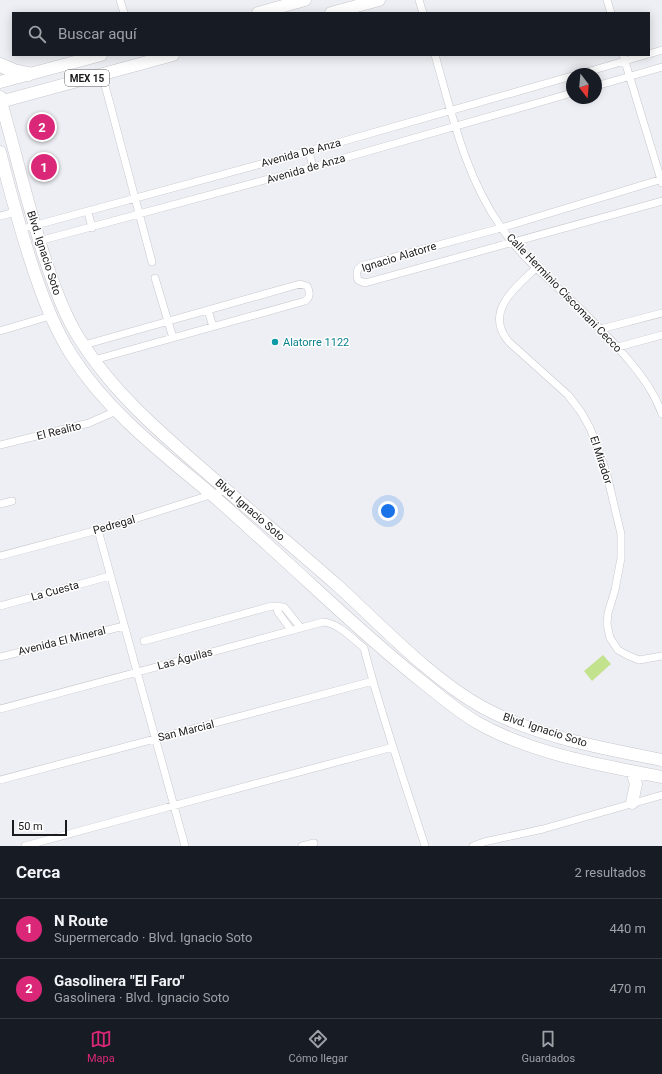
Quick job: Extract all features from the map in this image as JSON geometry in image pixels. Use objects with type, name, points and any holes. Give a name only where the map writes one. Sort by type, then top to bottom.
[{"type":"highway","points":[[0,65],[14,71],[28,74]]},
{"type":"main road","points":[[260,12],[272,5],[304,0]]},
{"type":"main road","points":[[335,12],[379,0]]},
{"type":"main road","name":"MEX 15","points":[[0,82],[97,56]]},
{"type":"main road","name":"MEX 15","points":[[0,100],[169,56]]},
{"type":"main road","name":"Blvd. Ignacio Soto","points":[[0,100],[31,226],[39,241],[66,314],[94,360],[118,391],[144,417],[412,654],[459,692],[481,706],[514,722],[545,733],[593,746],[662,760]]},
{"type":"main road","name":"Blvd. Ignacio Soto","points":[[0,152],[15,212],[50,316],[78,365],[116,411],[164,455],[212,495],[368,644],[404,667],[445,700],[477,722],[523,744],[547,752],[662,777]]},
{"type":"main road","points":[[15,212],[24,212],[31,226]]},
{"type":"main road","points":[[50,316],[59,320],[79,353],[90,360],[94,360]]},
{"type":"main road","points":[[590,762],[593,746]]},
{"type":"main road","points":[[632,771],[636,784],[632,803]]},
{"type":"street","points":[[120,0],[124,12]]},
{"type":"street","points":[[419,0],[423,12]]},
{"type":"street","points":[[607,0],[611,12]]},
{"type":"street","points":[[650,54],[662,50]]},
{"type":"street","name":"Calle Herminio Ciscomani Cecco","points":[[435,56],[472,176],[480,193],[501,228],[536,268],[618,347],[648,384],[654,394],[662,414]]},
{"type":"street","points":[[596,68],[624,58],[638,56]]},
{"type":"street","points":[[624,58],[662,181]]},
{"type":"street","points":[[602,84],[662,67]]},
{"type":"street","points":[[102,74],[152,262]]},
{"type":"street","name":"Avenida De Anza","points":[[31,226],[88,212],[309,151],[566,78]]},
{"type":"street","name":"Avenida de Anza","points":[[39,241],[92,228],[314,167],[566,95]]},
{"type":"street","points":[[309,151],[314,167]]},
{"type":"street","name":"Ignacio Alatorre","points":[[662,181],[501,228],[361,266],[356,272],[357,277],[361,282],[365,282],[662,201]]},
{"type":"street","points":[[0,216],[15,212]]},
{"type":"street","points":[[88,212],[92,228]]},
{"type":"street","name":"El Mirador","points":[[536,268],[506,297],[500,312],[501,328],[504,337],[568,395],[581,412],[590,428],[598,448],[607,474],[621,534],[620,563],[606,624],[610,638],[618,650],[638,660],[662,656]]},
{"type":"street","points":[[155,278],[173,338]]},
{"type":"street","points":[[84,345],[300,284],[307,286],[309,291],[310,295],[305,301],[94,360]]},
{"type":"street","points":[[208,310],[213,327]]},
{"type":"street","points":[[601,329],[662,313]]},
{"type":"street","points":[[0,331],[50,316]]},
{"type":"street","points":[[618,347],[662,335]]},
{"type":"street","name":"El Realito","points":[[0,445],[89,423],[116,411]]},
{"type":"street","name":"Pedregal","points":[[0,556],[98,530],[226,490]]},
{"type":"street","points":[[0,504],[12,501]]},
{"type":"street","points":[[98,530],[185,846]]},
{"type":"street","name":"La Cuesta","points":[[0,606],[110,576]]},
{"type":"street","points":[[144,641],[267,606],[284,607],[301,628]]},
{"type":"street","points":[[276,606],[278,612],[291,630]]},
{"type":"street","name":"Las Águilas","points":[[0,709],[323,622],[329,622],[368,644]]},
{"type":"street","name":"Avenida El Mineral","points":[[0,657],[124,626]]},
{"type":"street","points":[[383,628],[368,644],[373,682],[425,846]]},
{"type":"street","name":"San Marcial","points":[[0,780],[373,682]]},
{"type":"street","points":[[25,846],[393,747]]},
{"type":"street","points":[[473,846],[484,842],[543,829],[662,795]]},
{"type":"street","points":[[302,846],[314,843]]},
{"type":"green space","points":[[603,655],[611,664],[592,681],[584,671]]},
{"type":"place","name":"Gasolinera \"El Faro\"","points":[[42,127]]},
{"type":"place","name":"N Route","points":[[44,167]]},
{"type":"place","name":"Alatorre 1122","points":[[275,342]]}]
